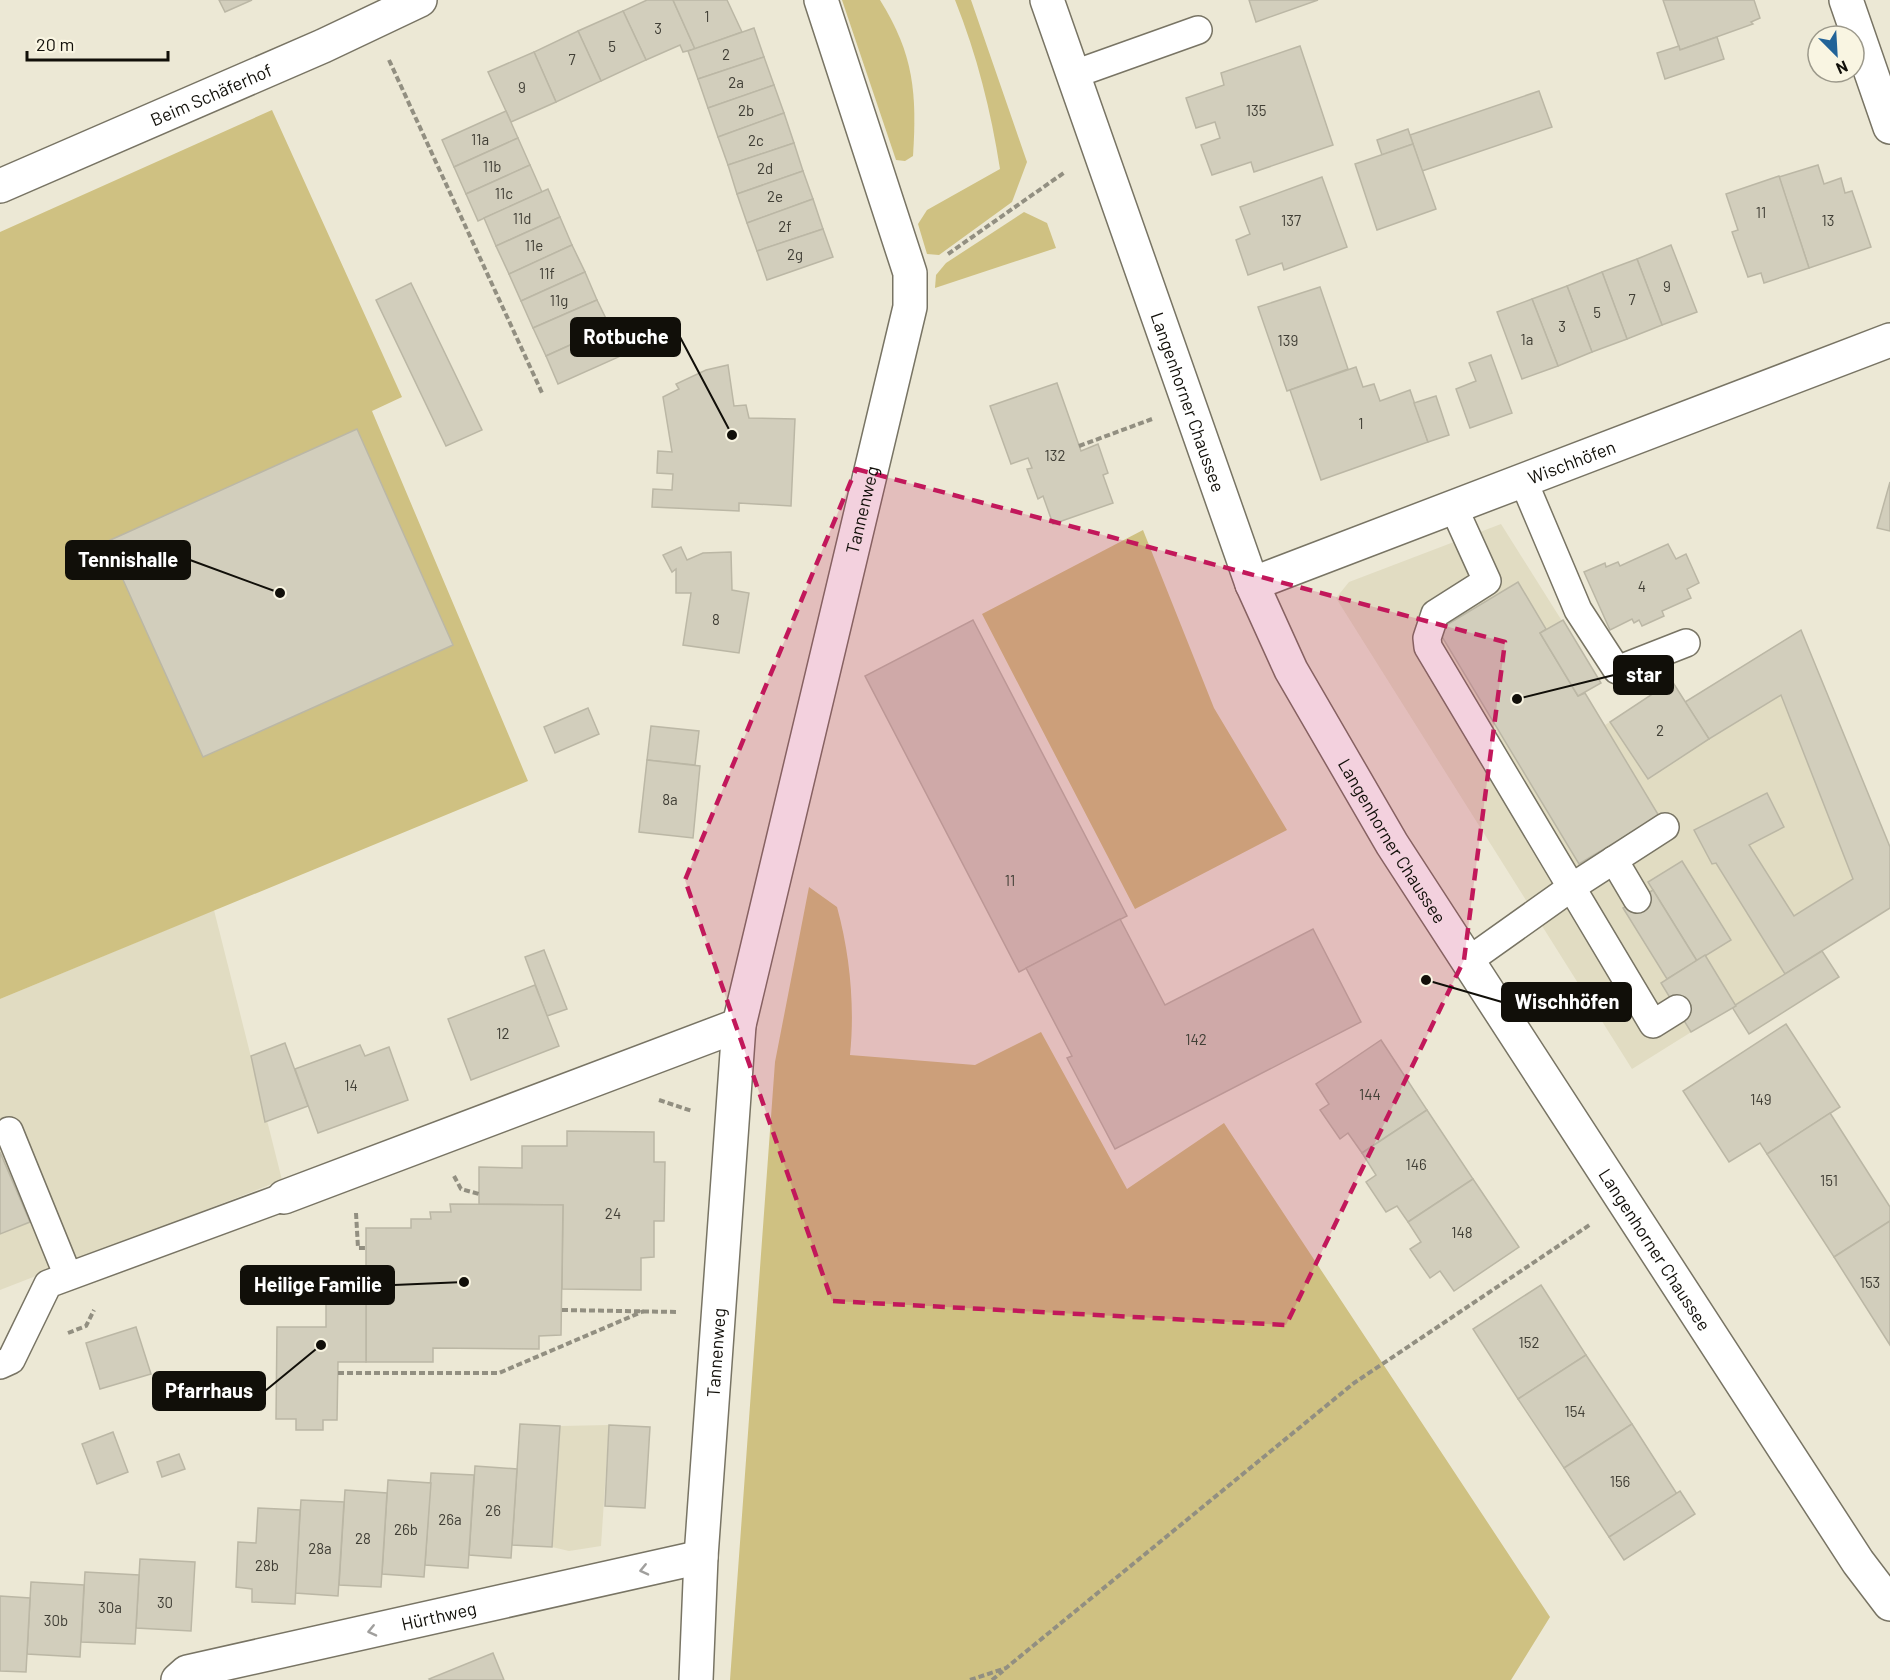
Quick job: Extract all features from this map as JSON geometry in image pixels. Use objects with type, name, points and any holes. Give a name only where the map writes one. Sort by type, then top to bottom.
[{"type":"street","name":"Beim Schäferhof","points":[[0,186],[420,0]]},
{"type":"street","name":"Tannenweg","points":[[696,1680],[701,1557],[739,1025],[910,307],[910,273],[821,0]]},
{"type":"street","name":"Langenhorner Chaussee","points":[[1047,0],[1252,584],[1291,670],[1329,739],[1622,1202],[1858,1562],[1890,1604]]},
{"type":"street","points":[[1846,0],[1890,127]]},
{"type":"street","name":"Wischhöfen","points":[[1252,584],[1890,340]]},
{"type":"street","points":[[284,1197],[739,1025]]},
{"type":"street","name":"Hürthweg","points":[[178,1680],[187,1672],[701,1557]]},
{"type":"lane","points":[[1072,75],[1198,30]]},
{"type":"lane","points":[[1523,480],[1578,610],[1617,670],[1686,643]]},
{"type":"lane","points":[[1453,506],[1487,581],[1435,614],[1427,638],[1428,647],[1653,1024],[1677,1009]]},
{"type":"lane","points":[[1468,961],[1572,886],[1665,827]]},
{"type":"lane","points":[[1614,860],[1637,900]]},
{"type":"lane","points":[[9,1131],[68,1276]]},
{"type":"lane","points":[[0,1365],[11,1360],[48,1284],[284,1197]]},
{"type":"path","points":[[372,22],[543,395]]},
{"type":"path","points":[[910,273],[942,258],[1098,148]]},
{"type":"path","points":[[1079,446],[1189,406]]},
{"type":"path","points":[[451,1170],[461,1189],[479,1194]]},
{"type":"path","points":[[992,1680],[1354,1383],[1622,1202]]},
{"type":"path","points":[[356,1204],[358,1248],[367,1248]]},
{"type":"path","points":[[562,1310],[718,1313]]},
{"type":"path","points":[[338,1373],[500,1372],[644,1311]]},
{"type":"path","points":[[970,1680],[1006,1668]]},
{"type":"highlighted area","points":[[856,469],[1505,642],[1464,960],[1286,1325],[832,1301],[685,880]]},
{"type":"shaded area","points":[[842,0],[880,0],[900,38],[911,75],[914,113],[913,156],[905,161],[896,160]]},
{"type":"shaded area","points":[[955,0],[971,0],[1027,162],[1012,202],[939,255],[927,254],[918,224],[927,210],[1000,169],[982,83]]},
{"type":"shaded area","points":[[272,110],[402,397],[372,411],[528,781],[0,999],[0,232]],"holes":[[[357,429],[453,645],[203,757],[107,542]]]},
{"type":"shaded area","points":[[1024,212],[1047,223],[1056,248],[935,288],[936,275],[946,263]]},
{"type":"shaded area","points":[[1501,524],[1601,683],[1585,693],[1605,725],[1672,681],[1686,702],[1801,630],[1890,847],[1890,908],[1632,1069],[1336,598],[1349,582]]},
{"type":"shaded area","points":[[1143,530],[1214,708],[1287,830],[1135,909],[982,614]]},
{"type":"shaded area","points":[[809,887],[837,907],[848,962],[852,999],[850,1055],[975,1065],[1041,1032],[1127,1189],[1224,1123],[1550,1617],[1511,1680],[730,1680],[775,1062]]},
{"type":"shaded area","points":[[214,910],[282,1180],[0,1290],[0,999]]},
{"type":"shaded area","points":[[609,1425],[601,1546],[569,1551],[552,1547],[560,1426]]},
{"type":"building","points":[[219,0],[252,0],[225,12]]},
{"type":"building","points":[[647,0],[673,0],[695,49],[683,52],[680,45],[646,60],[623,11]]},
{"type":"building","points":[[673,0],[727,0],[742,32],[695,49]]},
{"type":"building","points":[[1249,0],[1318,0],[1256,22]]},
{"type":"building","points":[[1663,0],[1754,0],[1760,18],[1751,22],[1753,24],[1680,50]]},
{"type":"building","points":[[623,11],[646,60],[601,81],[578,31]]},
{"type":"building","points":[[754,28],[764,57],[698,79],[688,51]]},
{"type":"building","points":[[578,31],[601,81],[556,102],[534,52]]},
{"type":"building","points":[[1717,37],[1724,59],[1665,79],[1657,53],[1679,46],[1680,50]]},
{"type":"building","points":[[1300,46],[1333,145],[1254,172],[1251,162],[1212,175],[1201,145],[1220,138],[1215,122],[1196,128],[1186,98],[1224,85],[1221,73]]},
{"type":"building","points":[[534,52],[556,102],[511,122],[488,72]]},
{"type":"building","points":[[764,57],[774,85],[708,108],[698,79]]},
{"type":"building","points":[[774,85],[784,113],[718,137],[708,108]]},
{"type":"building","points":[[1539,91],[1552,127],[1422,171],[1410,135]]},
{"type":"building","points":[[506,111],[518,138],[454,167],[442,140]]},
{"type":"building","points":[[784,113],[794,143],[728,165],[718,137]]},
{"type":"building","points":[[1408,129],[1413,144],[1382,155],[1377,140]]},
{"type":"building","points":[[518,138],[530,165],[466,194],[454,167]]},
{"type":"building","points":[[794,143],[803,171],[737,194],[728,165]]},
{"type":"building","points":[[1413,144],[1436,209],[1377,230],[1355,164]]},
{"type":"building","points":[[530,165],[542,192],[478,221],[466,194]]},
{"type":"building","points":[[1818,165],[1824,184],[1841,178],[1845,193],[1852,191],[1871,247],[1809,268],[1779,177]]},
{"type":"building","points":[[803,171],[813,199],[747,223],[737,194]]},
{"type":"building","points":[[1779,176],[1809,268],[1764,283],[1761,273],[1748,277],[1732,232],[1738,230],[1726,194]]},
{"type":"building","points":[[1322,177],[1347,247],[1284,270],[1282,263],[1248,275],[1236,240],[1250,234],[1240,207]]},
{"type":"building","points":[[548,189],[560,217],[496,246],[484,218]]},
{"type":"building","points":[[813,199],[823,229],[757,251],[747,223]]},
{"type":"building","points":[[560,217],[572,245],[509,274],[496,246]]},
{"type":"building","points":[[823,229],[833,257],[767,280],[757,251]]},
{"type":"building","points":[[572,245],[585,272],[521,301],[509,274]]},
{"type":"building","points":[[1671,245],[1697,312],[1662,325],[1637,259]]},
{"type":"building","points":[[1637,259],[1662,325],[1627,339],[1602,272]]},
{"type":"building","points":[[585,272],[597,300],[533,328],[521,301]]},
{"type":"building","points":[[1602,272],[1627,339],[1592,352],[1567,286]]},
{"type":"building","points":[[411,283],[482,430],[446,446],[376,300]]},
{"type":"building","points":[[1567,286],[1592,352],[1558,366],[1532,299]]},
{"type":"building","points":[[1320,287],[1348,369],[1287,391],[1258,307]]},
{"type":"building","points":[[1532,299],[1558,366],[1522,379],[1497,312]]},
{"type":"building","points":[[597,300],[610,327],[546,356],[533,328]]},
{"type":"building","points":[[610,327],[623,355],[558,384],[546,356]]},
{"type":"building","points":[[1491,355],[1512,413],[1470,428],[1456,389],[1476,381],[1469,363]]},
{"type":"building","points":[[728,365],[734,406],[746,405],[749,418],[795,419],[791,506],[739,503],[739,511],[652,507],[653,489],[672,490],[673,474],[657,473],[658,451],[672,452],[663,397],[679,389],[676,384],[706,370]]},
{"type":"building","points":[[1356,367],[1363,387],[1374,384],[1380,401],[1410,390],[1428,442],[1321,480],[1290,390]]},
{"type":"building","points":[[1057,383],[1081,451],[1098,444],[1108,473],[1103,475],[1113,503],[1053,524],[1043,496],[1038,499],[1027,469],[1032,468],[1028,458],[1011,464],[990,406]]},
{"type":"building","points":[[1436,396],[1449,435],[1428,442],[1414,403]]},
{"type":"building","points":[[357,429],[453,645],[203,757],[106,542]]},
{"type":"building","points":[[1890,482],[1890,531],[1877,528]]},
{"type":"building","points":[[1668,544],[1676,559],[1686,554],[1699,583],[1687,589],[1691,598],[1662,611],[1664,616],[1642,626],[1639,620],[1634,623],[1632,619],[1610,630],[1584,572],[1605,563],[1606,567],[1618,562],[1620,566]]},
{"type":"building","points":[[681,547],[687,560],[703,553],[731,552],[732,590],[749,593],[739,653],[683,645],[691,593],[676,593],[676,569],[672,572],[663,555]]},
{"type":"building","points":[[1518,582],[1546,629],[1540,633],[1578,696],[1585,693],[1659,816],[1579,864],[1438,630]]},
{"type":"building","points":[[973,620],[1127,916],[1019,972],[865,676]]},
{"type":"building","points":[[1563,620],[1601,683],[1578,696],[1540,633]]},
{"type":"building","points":[[1801,630],[1890,847],[1890,908],[1785,974],[1716,863],[1712,864],[1694,830],[1767,793],[1784,827],[1749,845],[1794,916],[1853,879],[1781,695],[1709,739],[1685,702]]},
{"type":"building","points":[[1672,681],[1709,739],[1648,779],[1610,722]]},
{"type":"building","points":[[588,708],[599,734],[555,753],[544,727]]},
{"type":"building","points":[[651,726],[699,731],[695,765],[647,760]]},
{"type":"building","points":[[647,760],[700,766],[693,838],[639,832]]},
{"type":"building","points":[[1682,861],[1731,940],[1697,961],[1648,882]]},
{"type":"building","points":[[1653,890],[1697,961],[1667,979],[1623,908]]},
{"type":"building","points":[[1120,919],[1165,1005],[1313,929],[1361,1022],[1115,1149],[1067,1058],[1072,1056],[1026,968]]},
{"type":"building","points":[[544,950],[567,1009],[547,1016],[525,957]]},
{"type":"building","points":[[1822,951],[1839,977],[1749,1034],[1732,1007]]},
{"type":"building","points":[[1705,955],[1736,1006],[1691,1032],[1661,983]]},
{"type":"building","points":[[535,985],[559,1046],[471,1080],[448,1019]]},
{"type":"building","points":[[1786,1024],[1840,1107],[1767,1154],[1760,1143],[1729,1162],[1683,1091]]},
{"type":"building","points":[[1381,1040],[1427,1110],[1362,1153],[1348,1133],[1340,1139],[1320,1110],[1329,1104],[1316,1084]]},
{"type":"building","points":[[285,1043],[308,1106],[265,1122],[251,1056]]},
{"type":"building","points":[[360,1045],[365,1056],[389,1047],[408,1100],[318,1133],[295,1069]]},
{"type":"building","points":[[1427,1110],[1473,1179],[1408,1222],[1397,1206],[1386,1212],[1366,1182],[1376,1175],[1362,1153]]},
{"type":"building","points":[[1830,1113],[1890,1207],[1890,1221],[1834,1257],[1767,1154]]},
{"type":"building","points":[[567,1131],[654,1132],[654,1162],[665,1162],[664,1221],[654,1221],[654,1257],[641,1258],[641,1290],[562,1289],[563,1205],[479,1204],[479,1167],[522,1168],[522,1146],[567,1146]]},
{"type":"building","points":[[0,1152],[30,1222],[0,1234]]},
{"type":"building","points":[[1473,1179],[1519,1247],[1454,1291],[1440,1271],[1430,1278],[1410,1249],[1421,1242],[1408,1222]]},
{"type":"building","points":[[450,1204],[563,1205],[561,1335],[539,1336],[539,1349],[433,1348],[433,1362],[366,1362],[366,1228],[411,1228],[411,1219],[431,1219],[430,1212],[451,1212]]},
{"type":"building","points":[[1890,1221],[1890,1345],[1834,1257]]},
{"type":"building","points":[[326,1275],[366,1276],[366,1362],[338,1362],[337,1420],[323,1420],[323,1430],[296,1430],[296,1419],[276,1419],[277,1327],[326,1327]]},
{"type":"building","points":[[1541,1285],[1586,1355],[1518,1399],[1473,1329]]},
{"type":"building","points":[[136,1327],[151,1374],[100,1389],[86,1343]]},
{"type":"building","points":[[1586,1355],[1632,1424],[1564,1468],[1518,1399]]},
{"type":"building","points":[[520,1424],[560,1426],[552,1547],[512,1545]]},
{"type":"building","points":[[1632,1424],[1677,1494],[1609,1537],[1564,1468]]},
{"type":"building","points":[[609,1425],[650,1427],[645,1508],[605,1506]]},
{"type":"building","points":[[113,1432],[128,1472],[97,1484],[82,1444]]},
{"type":"building","points":[[179,1454],[185,1469],[162,1477],[157,1462]]},
{"type":"building","points":[[475,1466],[517,1469],[511,1558],[469,1555]]},
{"type":"building","points":[[431,1473],[474,1475],[468,1568],[425,1565]]},
{"type":"building","points":[[388,1480],[431,1483],[424,1577],[382,1574]]},
{"type":"building","points":[[345,1490],[387,1493],[381,1587],[339,1585]]},
{"type":"building","points":[[1680,1491],[1695,1514],[1624,1560],[1609,1537]]},
{"type":"building","points":[[301,1500],[344,1502],[338,1596],[295,1593]]},
{"type":"building","points":[[258,1508],[300,1510],[295,1604],[252,1602],[252,1589],[236,1587],[238,1542],[256,1543]]},
{"type":"building","points":[[140,1559],[195,1562],[191,1631],[136,1628]]},
{"type":"building","points":[[85,1572],[139,1575],[135,1644],[81,1642]]},
{"type":"building","points":[[31,1582],[84,1585],[80,1657],[27,1654]]},
{"type":"building","points":[[0,1596],[30,1598],[26,1672],[0,1671]]},
{"type":"building","points":[[493,1653],[504,1680],[429,1679]]},
{"type":"place","name":"Rotbuche","points":[[732,435]]},
{"type":"place","name":"Tennishalle","points":[[280,593]]},
{"type":"place","name":"star","points":[[1517,699]]},
{"type":"place","name":"Wischhöfen","points":[[1426,980]]},
{"type":"place","name":"Heilige Familie","points":[[464,1282]]},
{"type":"place","name":"Pfarrhaus","points":[[321,1345]]}]
